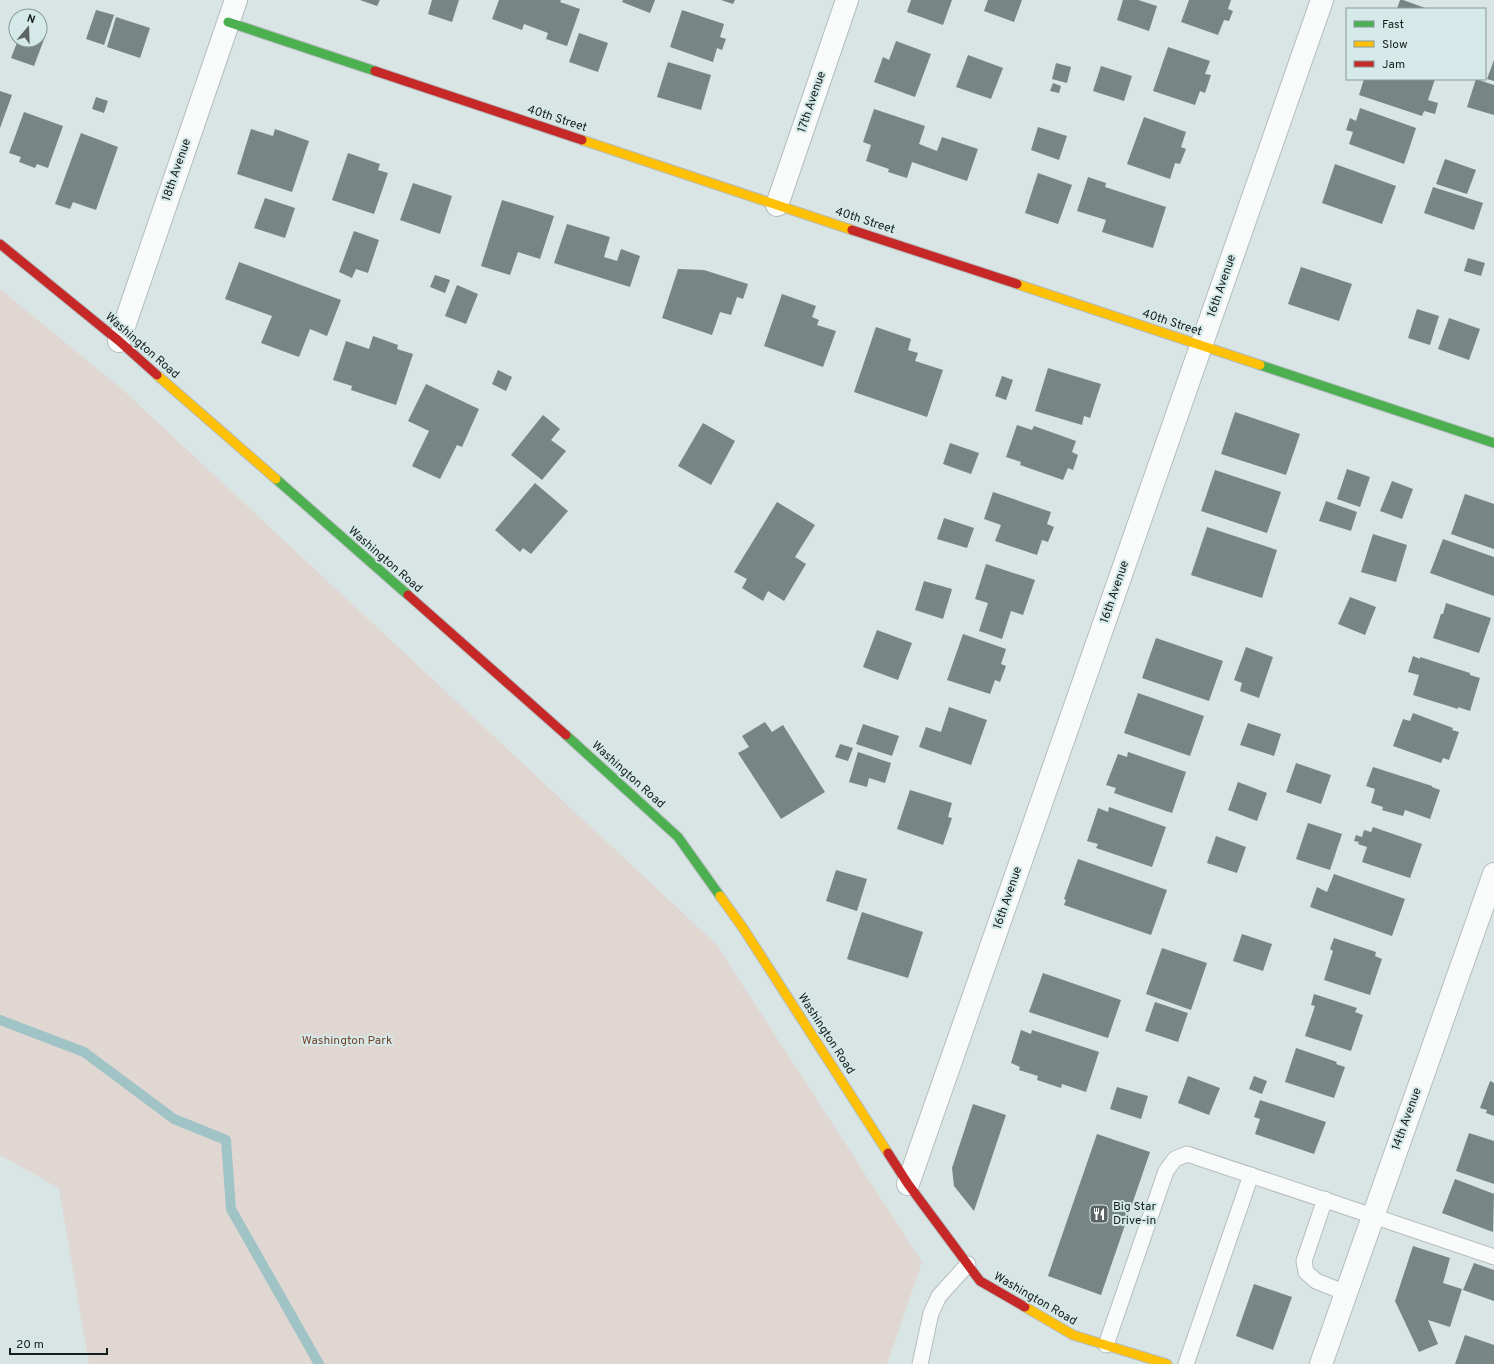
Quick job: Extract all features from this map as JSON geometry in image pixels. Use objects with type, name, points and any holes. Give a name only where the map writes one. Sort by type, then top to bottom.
[{"type":"main road","name":"40th Street","points":[[228,22],[1494,443]]},
{"type":"main road","name":"Washington Road","points":[[0,244],[119,341],[605,769],[678,837],[743,928],[908,1184],[980,1281],[1074,1335],[1167,1364]]},
{"type":"street","name":"18th Avenue","points":[[119,341],[236,0]]},
{"type":"street","name":"17th Avenue","points":[[777,205],[847,0]]},
{"type":"street","name":"16th Avenue","points":[[908,1184],[1322,0]]},
{"type":"street","name":"14th Avenue","points":[[1320,1364],[1494,874]]},
{"type":"lane","points":[[1106,1345],[1166,1171],[1175,1159],[1187,1154],[1325,1199],[1494,1258]]},
{"type":"lane","points":[[1186,1364],[1251,1175]]},
{"type":"lane","points":[[1325,1199],[1304,1261],[1306,1272],[1316,1281],[1346,1293]]},
{"type":"lane","points":[[920,1364],[931,1313],[939,1296],[968,1264]]},
{"type":"green space","name":"Washington Park","points":[[0,289],[123,390],[716,944],[922,1262],[887,1364],[89,1364],[59,1188],[0,1155]]},
{"type":"building","points":[[360,0],[380,0],[377,6]]},
{"type":"building","points":[[432,0],[459,0],[452,22],[428,14]]},
{"type":"building","points":[[499,0],[561,0],[560,2],[580,9],[567,46],[546,39],[548,33],[524,24],[522,30],[492,19]]},
{"type":"building","points":[[623,0],[655,0],[650,13],[622,2]]},
{"type":"building","points":[[721,0],[735,0],[733,4]]},
{"type":"building","points":[[911,0],[952,0],[943,25],[907,12]]},
{"type":"building","points":[[988,0],[1022,0],[1014,22],[984,11]]},
{"type":"building","points":[[1123,0],[1138,0],[1157,6],[1149,31],[1117,20]]},
{"type":"building","points":[[1189,0],[1231,0],[1228,9],[1233,11],[1229,21],[1224,20],[1218,35],[1181,22]]},
{"type":"building","points":[[1400,0],[1403,0],[1425,8],[1397,8]]},
{"type":"building","points":[[96,10],[114,15],[104,45],[86,39]]},
{"type":"building","points":[[682,10],[724,24],[720,37],[726,39],[722,50],[717,48],[713,62],[670,47]]},
{"type":"building","points":[[116,17],[150,28],[140,58],[107,47]]},
{"type":"building","points":[[579,33],[608,43],[598,72],[569,62]]},
{"type":"building","points":[[896,41],[931,54],[915,97],[874,82],[883,57],[889,60]]},
{"type":"building","points":[[1168,47],[1210,61],[1205,74],[1211,75],[1205,93],[1200,91],[1195,105],[1153,91]]},
{"type":"building","points":[[15,48],[41,48],[34,66],[11,58]]},
{"type":"building","points":[[968,55],[1003,68],[991,99],[956,87]]},
{"type":"building","points":[[1494,60],[1494,81],[1487,79]]},
{"type":"building","points":[[668,62],[711,75],[701,110],[657,97]]},
{"type":"building","points":[[1056,63],[1071,67],[1067,83],[1052,79]]},
{"type":"building","points":[[1101,66],[1132,76],[1124,101],[1093,91]]},
{"type":"building","points":[[1364,80],[1435,80],[1428,100],[1438,103],[1435,114],[1424,111],[1422,116],[1359,95]]},
{"type":"building","points":[[1476,80],[1494,85],[1494,115],[1467,107]]},
{"type":"building","points":[[1053,83],[1061,86],[1059,93],[1050,91]]},
{"type":"building","points":[[0,91],[12,95],[0,128]]},
{"type":"building","points":[[96,97],[108,101],[104,113],[92,109]]},
{"type":"building","points":[[1360,108],[1416,128],[1404,164],[1349,144],[1353,132],[1346,130],[1350,118],[1356,121]]},
{"type":"building","points":[[874,109],[925,126],[919,144],[937,151],[942,137],[978,149],[967,181],[912,162],[907,178],[888,172],[889,169],[866,161],[871,145],[863,142]]},
{"type":"building","points":[[24,112],[63,126],[48,168],[37,164],[35,168],[19,162],[21,157],[9,153]]},
{"type":"building","points":[[1144,117],[1186,132],[1181,147],[1186,149],[1180,164],[1175,163],[1170,179],[1127,164]]},
{"type":"building","points":[[1038,127],[1067,136],[1059,160],[1031,150]]},
{"type":"building","points":[[251,129],[273,136],[275,129],[309,141],[292,192],[237,174]]},
{"type":"building","points":[[81,133],[118,147],[96,210],[73,202],[70,209],[55,204]]},
{"type":"building","points":[[348,153],[380,164],[378,170],[388,173],[374,214],[332,200]]},
{"type":"building","points":[[1445,159],[1476,170],[1467,194],[1436,184]]},
{"type":"building","points":[[1335,164],[1396,186],[1382,224],[1322,203]]},
{"type":"building","points":[[1038,173],[1072,185],[1058,224],[1025,213]]},
{"type":"building","points":[[1088,177],[1106,183],[1105,187],[1166,207],[1153,248],[1102,232],[1106,220],[1077,211]]},
{"type":"building","points":[[413,183],[452,196],[440,234],[400,220]]},
{"type":"building","points":[[1433,187],[1483,203],[1474,230],[1424,213]]},
{"type":"building","points":[[265,198],[295,208],[285,238],[254,228]]},
{"type":"building","points":[[502,200],[554,216],[540,259],[518,252],[510,275],[481,266]]},
{"type":"building","points":[[567,224],[610,237],[604,257],[617,261],[621,249],[640,256],[630,287],[554,263]]},
{"type":"building","points":[[354,231],[379,240],[368,273],[356,269],[352,278],[339,272]]},
{"type":"building","points":[[1468,258],[1485,263],[1481,276],[1464,271]]},
{"type":"building","points":[[239,262],[341,300],[327,336],[310,329],[299,357],[261,343],[272,316],[225,299]]},
{"type":"building","points":[[1301,267],[1352,284],[1339,321],[1288,304]]},
{"type":"building","points":[[678,269],[704,270],[748,284],[743,299],[737,297],[731,315],[720,312],[712,335],[662,318]]},
{"type":"building","points":[[435,275],[450,280],[445,293],[430,287]]},
{"type":"building","points":[[457,285],[478,294],[466,324],[445,316]]},
{"type":"building","points":[[782,294],[816,306],[812,317],[819,320],[817,325],[836,331],[823,367],[764,346]]},
{"type":"building","points":[[1417,309],[1439,316],[1430,345],[1408,338]]},
{"type":"building","points":[[1449,318],[1480,329],[1469,360],[1438,349]]},
{"type":"building","points":[[876,327],[911,339],[908,350],[918,353],[915,361],[943,370],[927,417],[854,392]]},
{"type":"building","points":[[373,336],[398,345],[397,349],[413,354],[396,405],[351,390],[352,386],[333,380],[346,341],[369,349]]},
{"type":"building","points":[[1048,368],[1101,384],[1090,418],[1084,416],[1082,425],[1035,411]]},
{"type":"building","points":[[498,370],[512,377],[506,391],[492,384]]},
{"type":"building","points":[[1002,376],[1013,380],[1006,400],[995,396]]},
{"type":"building","points":[[426,384],[479,409],[462,447],[457,445],[440,479],[412,466],[429,431],[408,421]]},
{"type":"building","points":[[1235,412],[1300,434],[1286,475],[1221,454]]},
{"type":"building","points":[[543,415],[560,429],[551,440],[566,451],[542,480],[511,455]]},
{"type":"building","points":[[703,423],[735,441],[711,485],[678,466]]},
{"type":"building","points":[[1017,425],[1032,430],[1034,426],[1076,441],[1072,452],[1078,455],[1073,470],[1068,468],[1063,480],[1020,465],[1021,462],[1006,457]]},
{"type":"building","points":[[950,443],[979,453],[971,474],[943,464]]},
{"type":"building","points":[[1347,469],[1370,477],[1360,507],[1337,499]]},
{"type":"building","points":[[1215,470],[1281,492],[1267,533],[1201,511]]},
{"type":"building","points":[[1392,481],[1413,489],[1402,519],[1380,511]]},
{"type":"building","points":[[535,483],[568,511],[531,554],[523,548],[520,552],[495,530]]},
{"type":"building","points":[[993,492],[1051,512],[1047,524],[1054,527],[1048,542],[1042,540],[1037,555],[995,541],[1001,525],[984,519]]},
{"type":"building","points":[[1465,494],[1494,504],[1494,549],[1451,534]]},
{"type":"building","points":[[1326,501],[1357,512],[1351,531],[1319,521]]},
{"type":"building","points":[[777,502],[815,525],[795,557],[806,564],[784,601],[768,591],[763,601],[742,588],[747,579],[734,572]]},
{"type":"building","points":[[944,518],[974,528],[967,548],[937,539]]},
{"type":"building","points":[[1207,527],[1277,550],[1262,598],[1191,575]]},
{"type":"building","points":[[1373,534],[1407,545],[1396,582],[1361,572]]},
{"type":"building","points":[[1443,539],[1494,557],[1494,596],[1430,573]]},
{"type":"building","points":[[986,564],[1035,580],[1023,615],[1011,611],[1002,639],[979,631],[988,603],[975,599]]},
{"type":"building","points":[[924,581],[952,589],[943,619],[915,610]]},
{"type":"building","points":[[1350,597],[1376,607],[1365,635],[1338,624]]},
{"type":"building","points":[[1446,603],[1491,618],[1479,653],[1433,638]]},
{"type":"building","points":[[877,630],[912,643],[898,680],[863,667]]},
{"type":"building","points":[[963,634],[1006,649],[1001,664],[1006,666],[1000,682],[995,680],[990,694],[947,680]]},
{"type":"building","points":[[1156,638],[1223,661],[1209,701],[1142,678]]},
{"type":"building","points":[[1246,647],[1273,657],[1259,698],[1240,691],[1242,683],[1234,680]]},
{"type":"building","points":[[1413,656],[1470,673],[1470,675],[1480,678],[1470,711],[1458,707],[1458,709],[1413,695],[1419,675],[1408,672]]},
{"type":"building","points":[[1138,693],[1204,716],[1190,756],[1124,733]]},
{"type":"building","points":[[949,707],[987,720],[971,765],[919,747],[926,727],[941,732]]},
{"type":"building","points":[[1413,713],[1453,728],[1452,730],[1459,732],[1449,760],[1443,758],[1441,763],[1393,746],[1403,719],[1410,721]]},
{"type":"building","points":[[765,722],[772,732],[783,725],[825,792],[781,819],[738,753],[749,747],[742,736]]},
{"type":"building","points":[[1248,723],[1281,734],[1274,756],[1240,745]]},
{"type":"building","points":[[863,724],[899,736],[892,756],[856,744]]},
{"type":"building","points":[[840,744],[853,748],[848,761],[835,757]]},
{"type":"building","points":[[858,752],[891,763],[885,783],[869,778],[867,787],[849,782]]},
{"type":"building","points":[[1128,752],[1186,772],[1172,813],[1114,793],[1116,788],[1106,785],[1118,754],[1127,757]]},
{"type":"building","points":[[1296,763],[1331,775],[1321,804],[1286,792]]},
{"type":"building","points":[[1373,767],[1440,790],[1430,819],[1405,810],[1403,816],[1382,810],[1383,807],[1371,803],[1375,789],[1366,786]]},
{"type":"building","points":[[1238,782],[1267,793],[1257,821],[1228,810]]},
{"type":"building","points":[[910,790],[952,803],[948,817],[952,818],[943,845],[897,829]]},
{"type":"building","points":[[1109,807],[1166,827],[1152,867],[1096,848],[1098,844],[1087,841],[1098,808],[1108,812]]},
{"type":"building","points":[[1308,823],[1342,834],[1330,870],[1296,859]]},
{"type":"building","points":[[1373,827],[1422,844],[1410,878],[1362,862],[1367,847],[1354,841],[1356,835],[1362,837],[1364,830],[1371,832]]},
{"type":"building","points":[[1216,836],[1246,847],[1237,873],[1207,863]]},
{"type":"building","points":[[1078,859],[1167,890],[1151,935],[1064,905],[1066,900],[1064,899]]},
{"type":"building","points":[[836,870],[867,879],[857,911],[826,901]]},
{"type":"building","points":[[1334,874],[1405,899],[1392,936],[1310,907],[1317,887],[1327,892]]},
{"type":"building","points":[[862,912],[923,932],[908,978],[847,959]]},
{"type":"building","points":[[1242,934],[1272,944],[1263,971],[1233,961]]},
{"type":"building","points":[[1334,938],[1376,952],[1375,956],[1382,959],[1370,995],[1324,980],[1333,951],[1330,949]]},
{"type":"building","points":[[1162,948],[1207,963],[1191,1010],[1146,994]]},
{"type":"building","points":[[1043,973],[1121,1000],[1108,1038],[1029,1012]]},
{"type":"building","points":[[1314,994],[1357,1008],[1355,1012],[1363,1015],[1351,1051],[1305,1036],[1315,1006],[1311,1005]]},
{"type":"building","points":[[1155,1002],[1188,1013],[1178,1042],[1145,1031]]},
{"type":"building","points":[[1021,1030],[1031,1034],[1032,1030],[1099,1052],[1086,1092],[1062,1084],[1061,1088],[1037,1080],[1038,1076],[1019,1070],[1020,1067],[1011,1063]]},
{"type":"building","points":[[1296,1048],[1337,1062],[1336,1064],[1345,1067],[1334,1098],[1285,1082]]},
{"type":"building","points":[[1188,1076],[1220,1088],[1209,1115],[1178,1103]]},
{"type":"building","points":[[1254,1076],[1267,1081],[1262,1094],[1249,1089]]},
{"type":"building","points":[[1490,1081],[1494,1083],[1494,1116],[1486,1113],[1487,1110],[1480,1108]]},
{"type":"building","points":[[1117,1087],[1148,1096],[1141,1119],[1110,1109]]},
{"type":"building","points":[[1260,1100],[1326,1122],[1314,1154],[1255,1134],[1260,1119],[1254,1117]]},
{"type":"building","points":[[973,1104],[1006,1115],[974,1211],[954,1186],[952,1168]]},
{"type":"building","points":[[1469,1133],[1494,1141],[1494,1184],[1456,1171]]},
{"type":"building","name":"Big Star Drive-in","points":[[1097,1134],[1150,1152],[1101,1295],[1048,1276]]},
{"type":"building","points":[[1455,1179],[1494,1194],[1493,1232],[1442,1213]]},
{"type":"building","points":[[1413,1246],[1450,1258],[1443,1283],[1462,1289],[1450,1327],[1428,1320],[1438,1344],[1419,1352],[1395,1301]]},
{"type":"building","points":[[1474,1263],[1494,1270],[1494,1301],[1463,1290]]},
{"type":"building","points":[[1254,1284],[1292,1297],[1273,1350],[1236,1336]]},
{"type":"building","points":[[1465,1335],[1494,1345],[1494,1364],[1455,1364]]},
{"type":"waterway","points":[[0,1020],[84,1052],[174,1119],[226,1140],[231,1209],[319,1364]]},
{"type":"traffic: fast","points":[[228,22],[375,71]]},
{"type":"traffic: fast","points":[[1260,365],[1494,443]]},
{"type":"traffic: fast","points":[[276,479],[408,595]]},
{"type":"traffic: fast","points":[[566,735],[678,837],[720,896]]},
{"type":"traffic: slow","points":[[582,140],[852,230]]},
{"type":"traffic: slow","points":[[1017,284],[1260,365]]},
{"type":"traffic: slow","points":[[157,375],[276,479]]},
{"type":"traffic: slow","points":[[720,896],[743,928],[888,1153]]},
{"type":"traffic: slow","points":[[1025,1307],[1073,1335],[1167,1364]]},
{"type":"traffic: jam","points":[[375,71],[582,140]]},
{"type":"traffic: jam","points":[[852,230],[1017,284]]},
{"type":"traffic: jam","points":[[0,244],[119,341],[157,375]]},
{"type":"traffic: jam","points":[[408,595],[566,735]]},
{"type":"traffic: jam","points":[[888,1153],[908,1184],[980,1281],[1025,1307]]},
{"type":"place","name":"Big Star Drive-in","points":[[1099,1214]]}]
